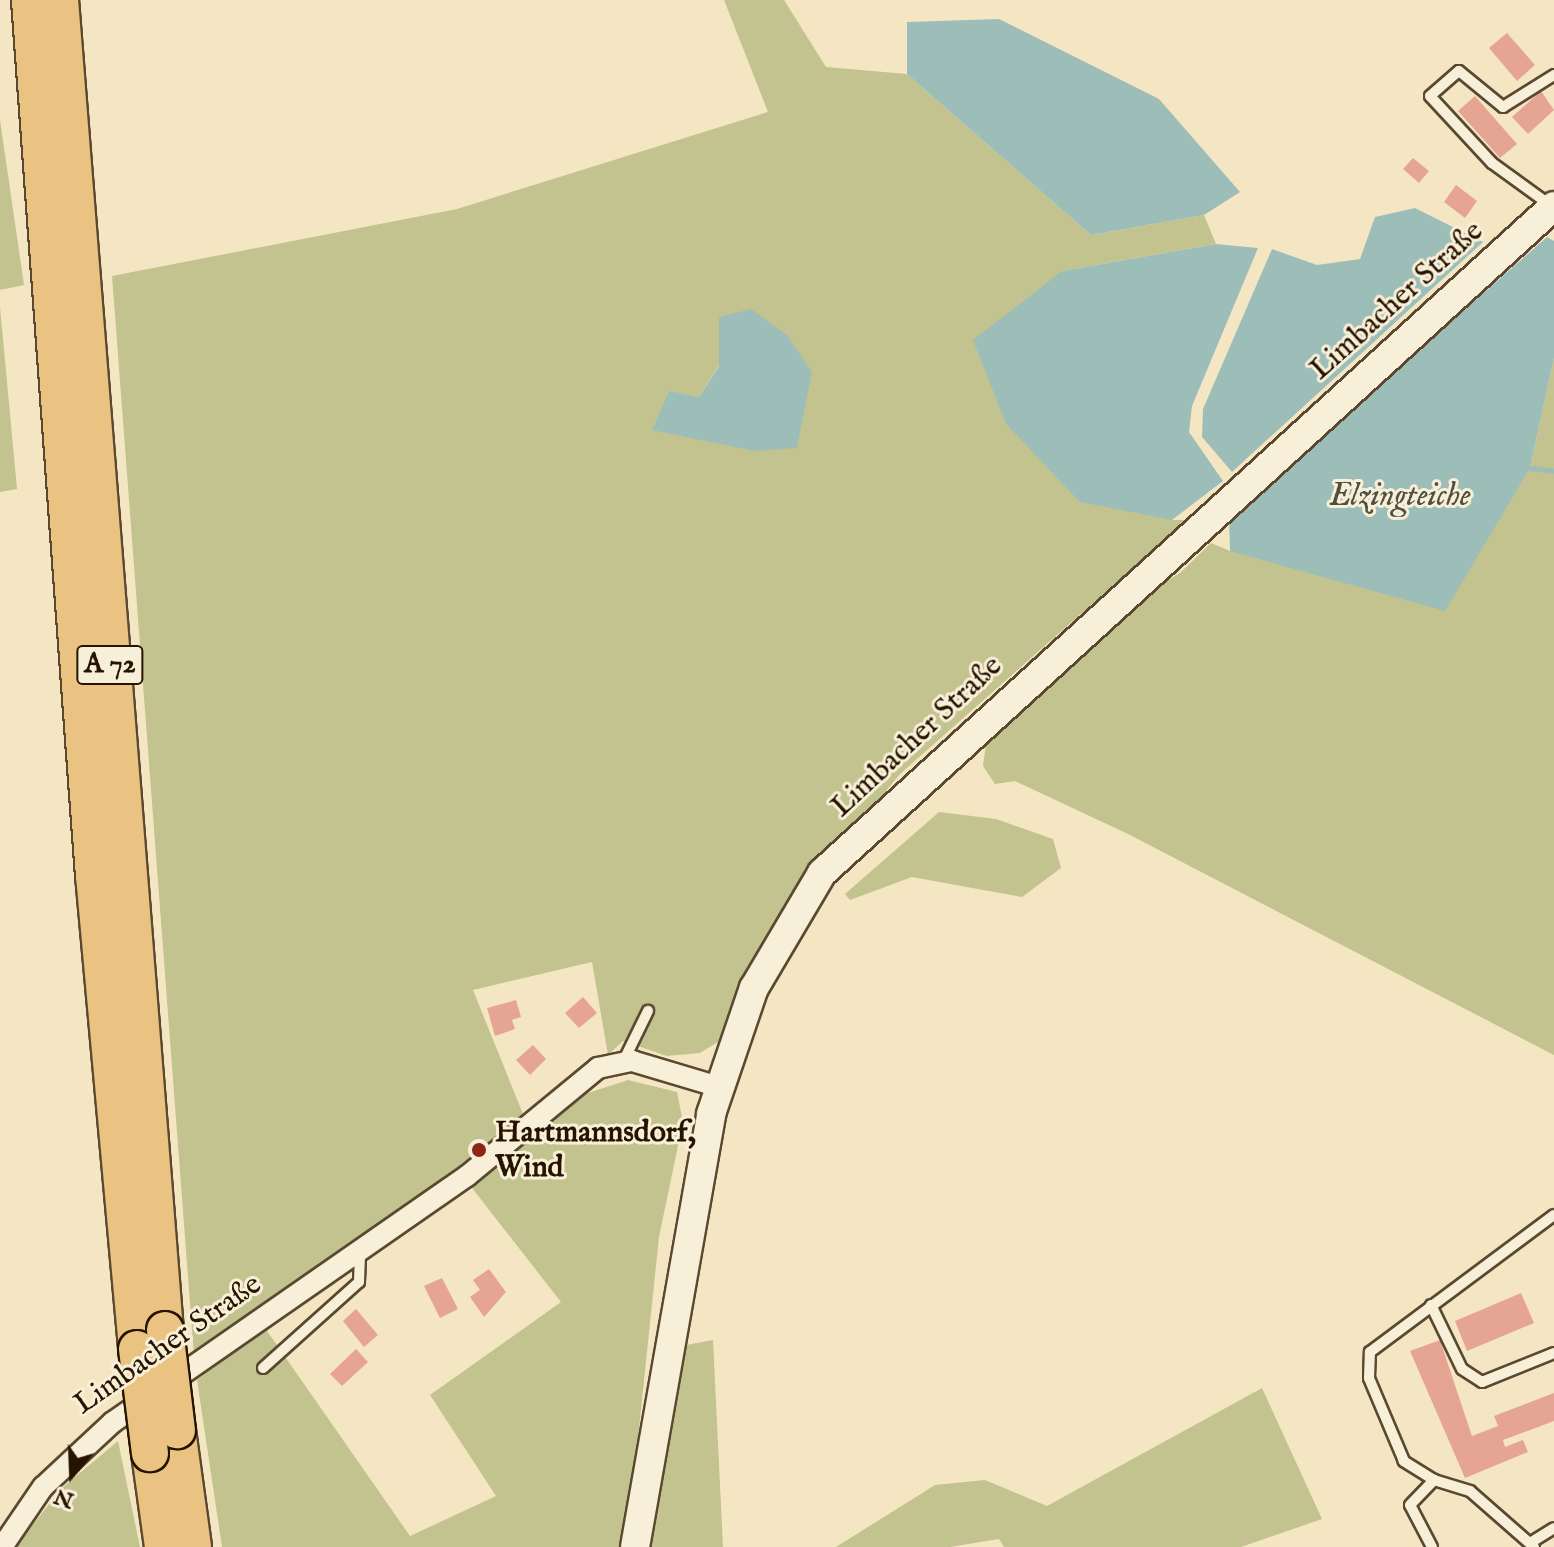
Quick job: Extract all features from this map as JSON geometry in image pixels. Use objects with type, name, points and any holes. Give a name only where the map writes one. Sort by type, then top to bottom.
[{"type":"highway","name":"A 72","points":[[30,0],[94,875],[151,1340],[177,1430],[193,1547]]},
{"type":"highway","name":"A 72","points":[[60,0],[151,1340],[150,1453],[163,1547]]},
{"type":"main road","name":"Limbacher Straße","points":[[635,1547],[692,1192],[719,1087],[754,988],[822,873],[1554,206]]},
{"type":"street","points":[[623,1062],[719,1087]]},
{"type":"street","name":"Limbacher Straße","points":[[2,1547],[72,1456],[467,1176],[565,1090],[598,1068],[623,1062]]},
{"type":"lane","points":[[1554,75],[1503,107],[1459,71],[1430,96],[1492,163],[1554,206]]},
{"type":"lane","points":[[623,1062],[648,1011]]},
{"type":"lane","points":[[1554,1215],[1370,1352],[1369,1378],[1404,1461],[1434,1480],[1470,1491],[1532,1545],[1554,1528]]},
{"type":"lane","points":[[263,1368],[359,1282],[360,1252]]},
{"type":"lane","points":[[1431,1305],[1462,1369],[1482,1382],[1554,1353]]},
{"type":"lane","points":[[1432,1547],[1410,1505],[1434,1480]]},
{"type":"green space","points":[[724,0],[784,0],[826,67],[907,74],[1091,235],[1204,215],[1216,244],[1062,271],[1172,520],[1187,520],[900,774],[769,932],[721,1040],[700,1053],[667,1056],[623,1041],[608,1055],[592,962],[473,990],[523,1114],[413,1203],[194,1356],[112,276],[457,209],[768,112]],"holes":[[[719,317],[755,451],[669,392],[699,397],[719,365]]]},
{"type":"green space","points":[[0,120],[24,285],[0,290]]},
{"type":"green space","points":[[0,307],[17,489],[0,492]]},
{"type":"green space","points":[[1554,358],[1554,1055],[1128,834],[1015,781],[995,784],[983,766],[986,744],[1130,602],[1180,573],[1211,543],[1230,551],[1530,468]]},
{"type":"green space","points":[[939,812],[996,819],[1053,839],[1061,868],[1022,897],[912,877],[850,900],[845,894]]},
{"type":"green space","points":[[628,1080],[677,1092],[683,1122],[659,1237],[631,1505],[618,1547],[222,1547],[197,1380],[265,1328],[410,1536],[496,1496],[430,1395],[561,1302],[472,1188],[582,1095]]},
{"type":"green space","points":[[713,1340],[723,1547],[649,1547],[686,1345]]},
{"type":"green space","points":[[1262,1388],[1322,1519],[1241,1547],[1004,1547],[999,1539],[950,1547],[836,1547],[935,1485],[985,1480],[1047,1506]]},
{"type":"green space","points":[[118,1441],[140,1547],[15,1547],[62,1488]]},
{"type":"water","points":[[999,19],[1159,99],[1240,192],[1204,215],[1091,235],[907,74],[907,22]]},
{"type":"water","name":"Elzingteiche","points":[[1415,208],[1483,242],[1232,472],[1202,437],[1203,409],[1272,249],[1317,265],[1360,259],[1375,217]]},
{"type":"water","name":"Elzingteiche","points":[[1547,237],[1554,241],[1554,358],[1530,468],[1445,611],[1230,551],[1229,518]]},
{"type":"water","points":[[1216,244],[1258,248],[1192,406],[1189,432],[1223,481],[1172,520],[1080,502],[1006,424],[973,340],[1062,271]]},
{"type":"water","points":[[751,309],[787,335],[812,372],[797,448],[755,451],[652,430],[669,391],[699,397],[719,366],[719,317]]},
{"type":"building","points":[[1507,33],[1535,65],[1517,81],[1489,48]]},
{"type":"building","points":[[1541,91],[1554,110],[1528,134],[1512,117]]},
{"type":"building","points":[[1475,96],[1517,144],[1500,158],[1458,111]]},
{"type":"building","points":[[1413,158],[1429,171],[1419,183],[1403,169]]},
{"type":"building","points":[[1456,185],[1477,201],[1465,218],[1444,202]]},
{"type":"building","points":[[583,997],[597,1013],[579,1028],[565,1013]]},
{"type":"building","points":[[516,1000],[521,1017],[512,1020],[515,1029],[495,1036],[487,1008]]},
{"type":"building","points":[[533,1045],[546,1059],[530,1075],[516,1060]]},
{"type":"building","points":[[489,1269],[506,1292],[484,1317],[470,1297],[480,1290],[473,1280]]},
{"type":"building","points":[[442,1278],[458,1309],[440,1318],[424,1286]]},
{"type":"building","points":[[1521,1293],[1534,1323],[1467,1351],[1455,1321]]},
{"type":"building","points":[[356,1309],[378,1335],[364,1347],[343,1321]]},
{"type":"building","points":[[1440,1340],[1472,1436],[1498,1426],[1494,1416],[1554,1393],[1554,1421],[1503,1440],[1505,1447],[1523,1440],[1528,1452],[1465,1478],[1410,1351]]},
{"type":"building","points":[[356,1349],[368,1362],[342,1386],[330,1374]]},
{"type":"waterway","points":[[1530,468],[1554,471]]},
{"type":"place","name":"Hartmannsdorf, Wind","points":[[479,1150]]}]
